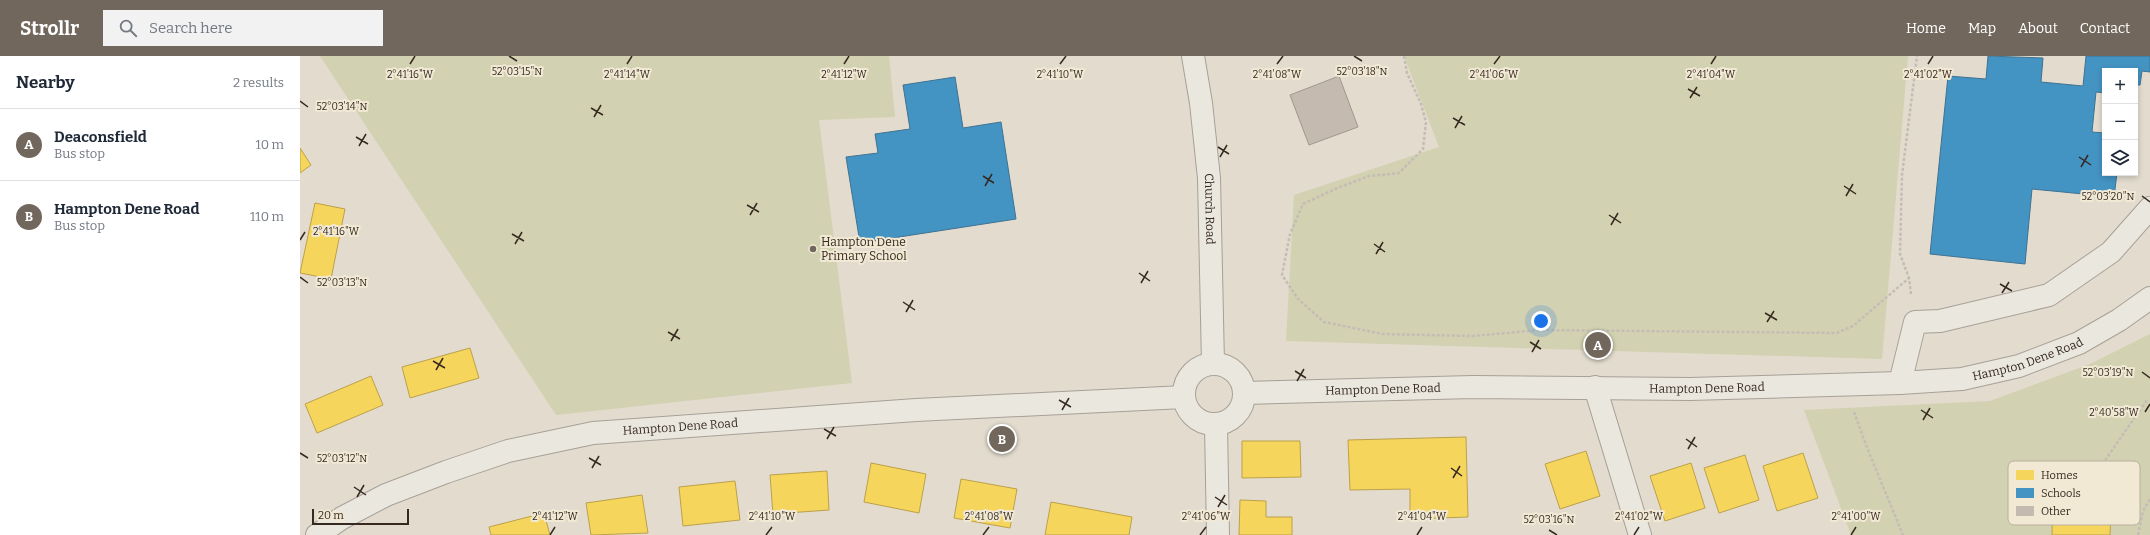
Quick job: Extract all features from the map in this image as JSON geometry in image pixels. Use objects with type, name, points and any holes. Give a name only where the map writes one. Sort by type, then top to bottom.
[{"type":"street","name":"Church Road","points":[[1193,56],[1201,102],[1209,178],[1213,364]]},
{"type":"street","points":[[1900,383],[1914,322],[1940,321],[2049,295],[2111,252],[2150,208]]},
{"type":"street","name":"Hampton Dene Road","points":[[1244,393],[1473,387],[1690,389],[1900,383],[1962,379],[2019,366],[2079,343],[2119,320],[2150,298]]},
{"type":"street","points":[[1213,364],[1224,366],[1235,372],[1242,381],[1244,393],[1243,405],[1237,415],[1227,422],[1216,425],[1204,423],[1194,417],[1187,408],[1184,397],[1186,383],[1193,372],[1202,366],[1213,364]]},
{"type":"street","points":[[1595,387],[1640,535]]},
{"type":"street","name":"Hampton Dene Road","points":[[317,535],[342,518],[386,495],[446,472],[508,451],[593,433],[916,410],[1184,397]]},
{"type":"street","points":[[1216,425],[1218,535]]},
{"type":"path","points":[[1404,56],[1407,73],[1421,104],[1426,122],[1423,150],[1399,173],[1369,176],[1335,189],[1303,204],[1290,234],[1282,275],[1298,299],[1324,322],[1384,334],[1472,336],[1540,330],[1837,334],[1853,326],[1909,278]]},
{"type":"path","points":[[1914,322],[1909,278],[1900,254],[1902,175],[1917,56]]},
{"type":"path","points":[[1846,384],[1868,450],[1903,535]]},
{"type":"path","points":[[2105,461],[2147,400]]},
{"type":"path","points":[[2138,535],[2143,511],[2150,499]]},
{"type":"green space","points":[[320,56],[889,56],[895,117],[819,120],[852,383],[556,415]]},
{"type":"green space","points":[[1404,56],[1908,56],[1882,359],[1286,341],[1294,195],[1439,147]]},
{"type":"green space","points":[[2150,334],[2150,535],[1851,535],[1804,410],[1990,401],[2090,364]]},
{"type":"building: Homes","points":[[300,148],[311,165],[300,173]]},
{"type":"building: Homes","points":[[315,203],[345,209],[331,279],[300,273]]},
{"type":"building: Homes","points":[[470,348],[479,378],[410,398],[402,367]]},
{"type":"building: Homes","points":[[371,376],[383,405],[317,433],[305,404]]},
{"type":"building: Homes","points":[[1466,437],[1468,517],[1410,519],[1410,489],[1350,490],[1348,440]]},
{"type":"building: Homes","points":[[1242,441],[1300,441],[1301,477],[1242,478]]},
{"type":"building: Homes","points":[[1586,451],[1600,496],[1560,509],[1545,464]]},
{"type":"building: Homes","points":[[1803,453],[1818,498],[1777,511],[1763,466]]},
{"type":"building: Homes","points":[[1745,455],[1759,500],[1719,513],[1704,468]]},
{"type":"building: Homes","points":[[871,463],[926,474],[919,513],[864,502]]},
{"type":"building: Homes","points":[[1691,463],[1705,508],[1665,521],[1650,476]]},
{"type":"building: Homes","points":[[827,471],[829,510],[773,514],[770,475]]},
{"type":"building: Homes","points":[[961,479],[1017,489],[1010,528],[954,518]]},
{"type":"building: Homes","points":[[735,481],[740,520],[683,526],[679,487]]},
{"type":"building: Homes","points":[[642,495],[648,533],[591,535],[586,503]]},
{"type":"building: Homes","points":[[1240,500],[1266,501],[1266,517],[1292,517],[1292,535],[1239,535]]},
{"type":"building: Homes","points":[[1051,502],[1132,517],[1129,535],[1045,535]]},
{"type":"building: Homes","points":[[544,513],[550,535],[491,535],[489,527]]},
{"type":"building: Homes","points":[[2052,525],[2110,525],[2110,535],[2052,535]]},
{"type":"building: Schools","points":[[1988,56],[2043,58],[2041,82],[2083,86],[2086,56],[2150,56],[2150,72],[2142,71],[2140,85],[2138,85],[2138,68],[2102,68],[2102,93],[2096,92],[2092,132],[2102,133],[2102,176],[2117,176],[2114,197],[2032,189],[2025,264],[1930,254],[1948,76],[1986,79]]},
{"type":"building: Schools","points":[[955,77],[963,128],[1001,122],[1016,219],[860,243],[846,157],[878,153],[875,134],[910,129],[903,85]]},
{"type":"building: Other","points":[[1339,76],[1358,127],[1309,145],[1290,95]]},
{"type":"place","name":"Hampton Dene Primary School","points":[[813,249]]},
{"type":"place","name":"Deaconsfield","points":[[1598,345]]},
{"type":"place","name":"Hampton Dene Road","points":[[1002,439]]}]
